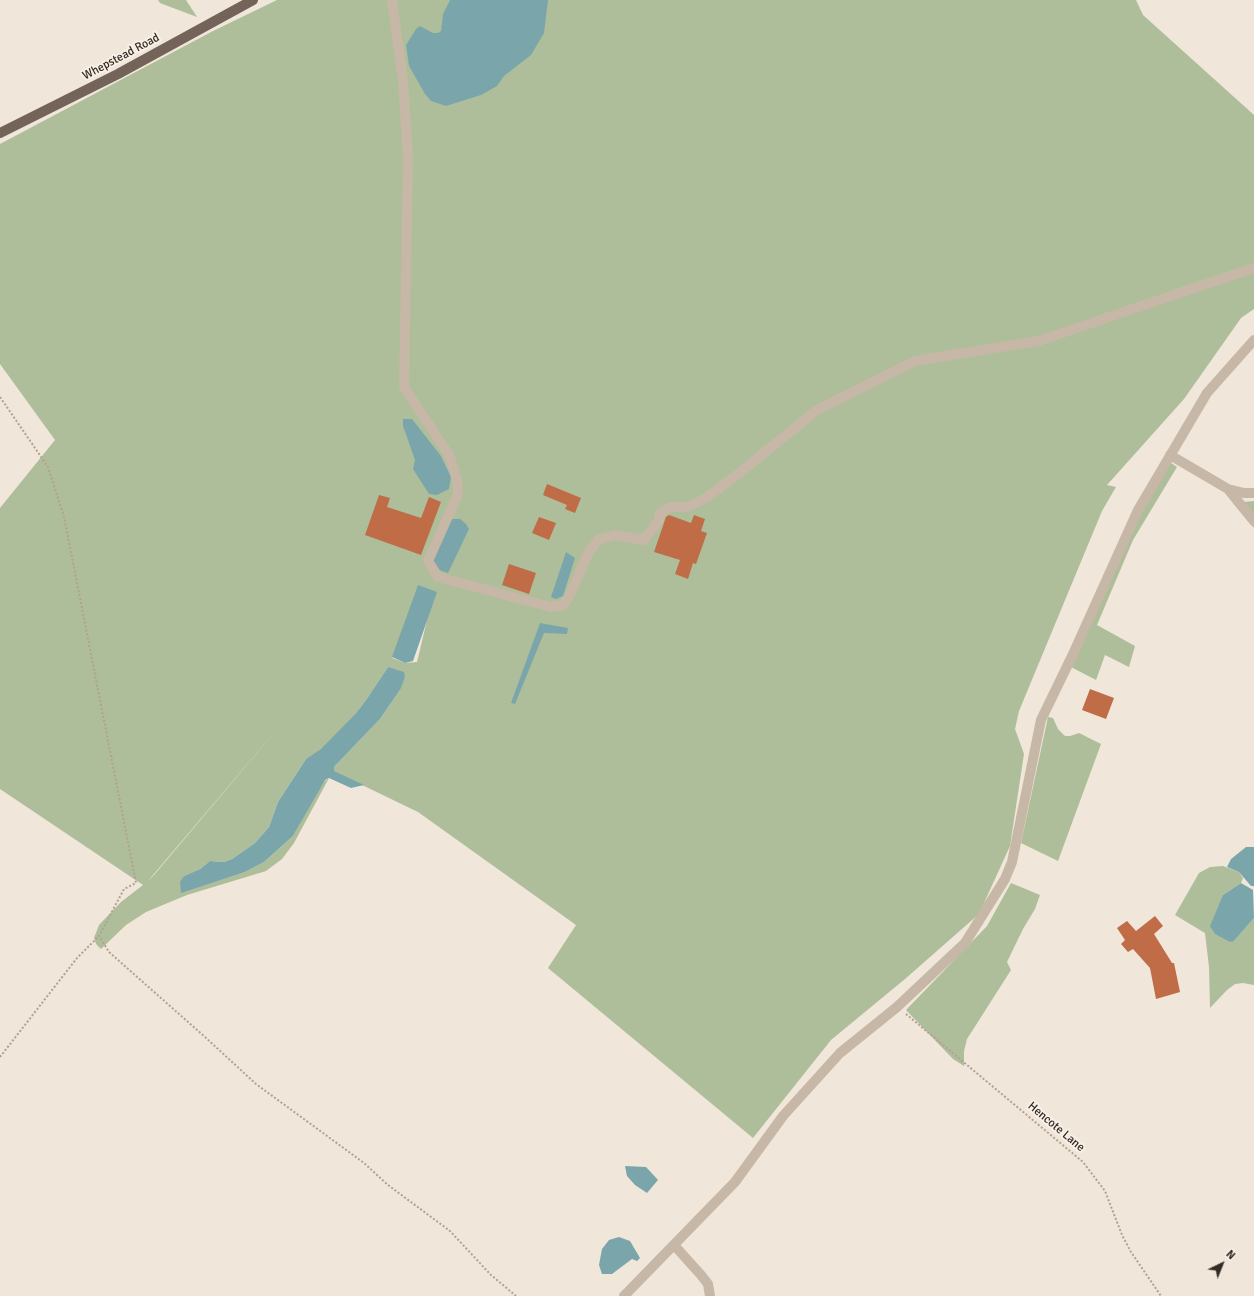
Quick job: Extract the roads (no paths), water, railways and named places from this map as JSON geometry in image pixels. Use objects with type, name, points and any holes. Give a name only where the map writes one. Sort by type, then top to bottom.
[{"type":"main road","name":"Whepstead Road","points":[[0,133],[118,74],[253,0]]},
{"type":"street","points":[[392,0],[403,80],[408,156],[404,387],[449,455],[457,479],[458,494],[428,561],[438,577],[551,607],[563,605],[569,597],[589,551],[598,540],[616,535],[644,540],[659,520],[660,513],[670,507],[687,507],[703,500],[737,475],[817,410],[915,361],[1038,341],[1254,268]]},
{"type":"street","points":[[624,1296],[735,1182],[783,1116],[840,1053],[897,1007],[965,942],[1006,879],[1012,862],[1041,720],[1073,654],[1138,510],[1207,393],[1254,340]]},
{"type":"street","points":[[1170,456],[1228,489],[1254,493]]},
{"type":"street","points":[[1228,489],[1254,521]]},
{"type":"street","points":[[674,1245],[708,1284],[710,1296]]},
{"type":"water","points":[[450,0],[548,0],[544,33],[531,55],[504,76],[497,86],[481,95],[446,106],[431,101],[425,94],[409,66],[406,45],[416,29],[420,26],[433,33],[438,33],[441,31],[443,14]]},
{"type":"water","points":[[403,419],[412,419],[441,456],[451,477],[449,489],[437,495],[429,494],[413,469],[415,460],[403,426]]},
{"type":"water","points":[[450,519],[460,519],[469,529],[448,573],[436,569],[433,561]]},
{"type":"water","points":[[566,552],[575,558],[563,596],[556,599],[551,597]]},
{"type":"water","points":[[418,585],[437,592],[413,661],[405,663],[392,657]]},
{"type":"water","points":[[540,623],[568,628],[567,634],[544,633],[515,704],[511,703]]},
{"type":"water","points":[[388,667],[404,672],[405,677],[400,690],[380,719],[334,767],[334,771],[364,785],[351,788],[329,778],[325,780],[293,836],[264,862],[245,872],[181,893],[180,882],[184,876],[200,869],[210,861],[224,862],[232,859],[255,843],[269,827],[278,802],[306,759],[321,749],[356,713]]},
{"type":"water","points":[[1246,847],[1254,847],[1254,886],[1251,886],[1239,872],[1227,867],[1231,859]]},
{"type":"water","points":[[1241,883],[1253,890],[1254,918],[1234,941],[1230,942],[1215,934],[1210,926],[1223,895]]},
{"type":"water","points":[[625,1166],[646,1167],[658,1180],[647,1193],[635,1185],[627,1176]]},
{"type":"water","points":[[619,1237],[630,1241],[640,1258],[637,1261],[632,1259],[612,1274],[602,1274],[599,1265],[602,1249],[609,1240]]}]
